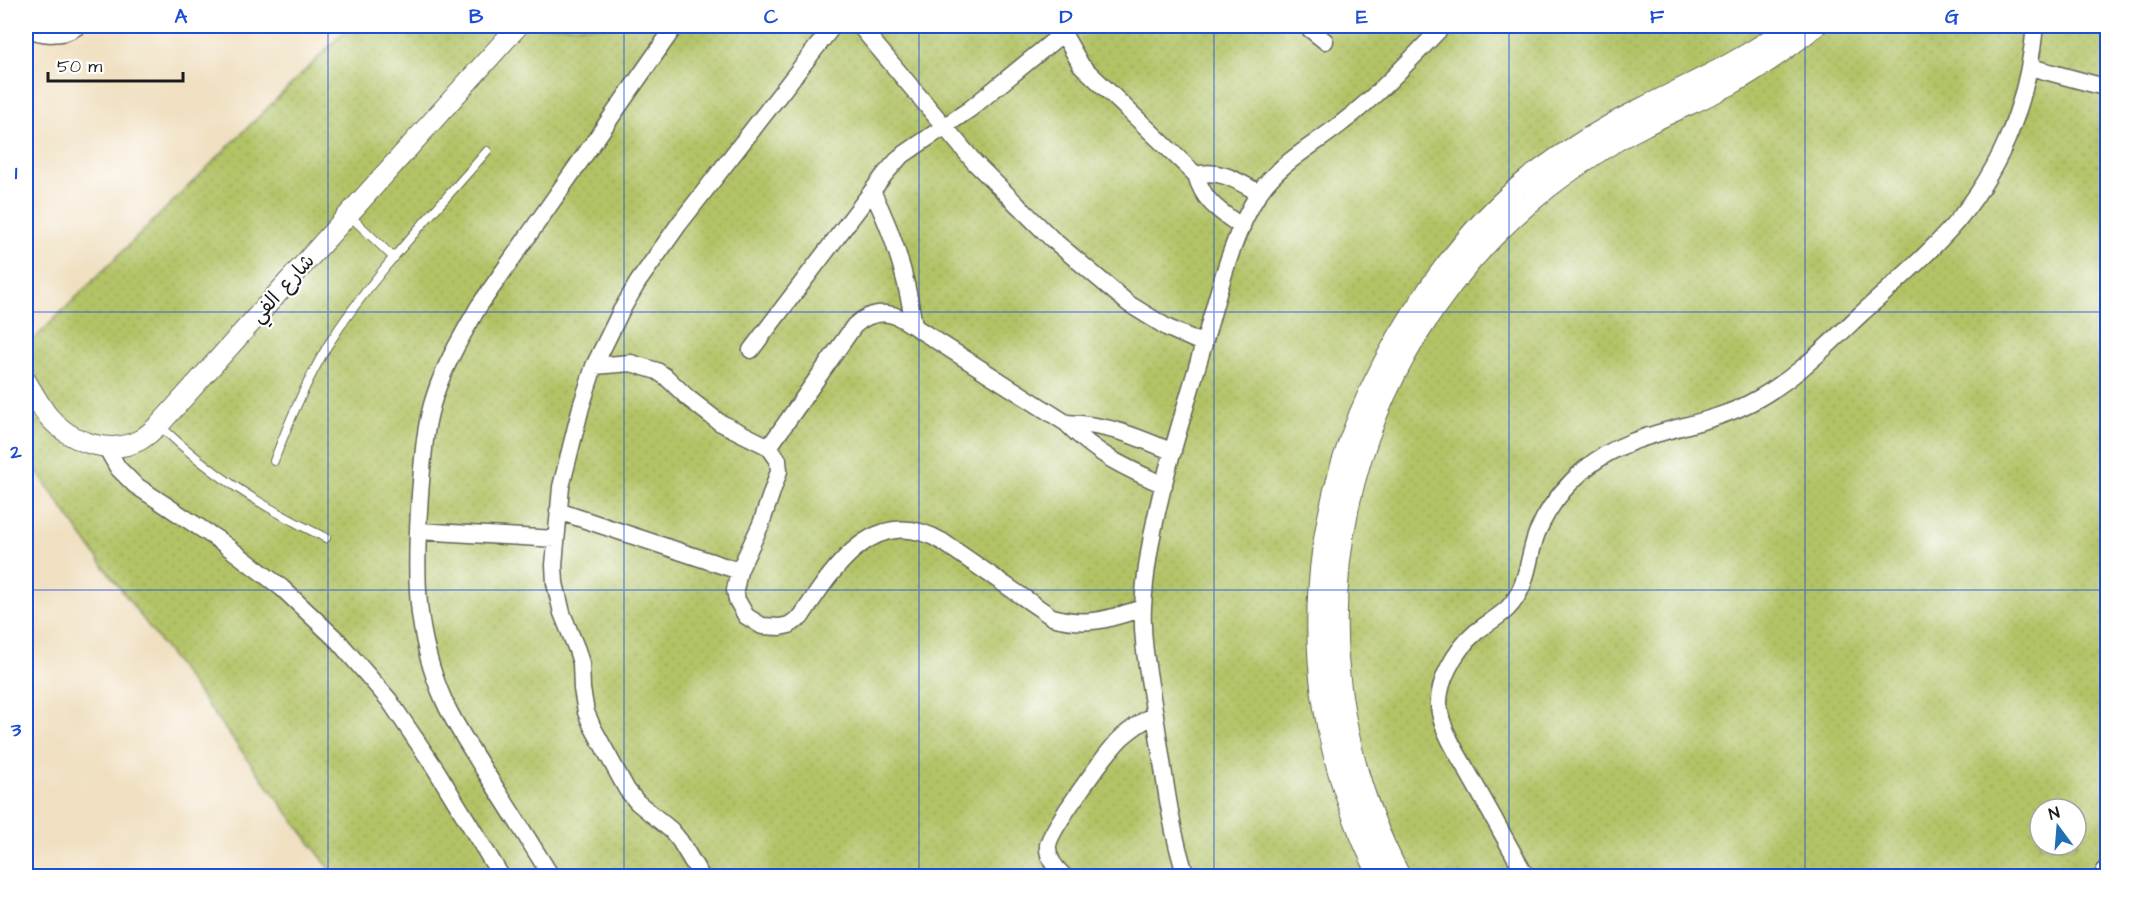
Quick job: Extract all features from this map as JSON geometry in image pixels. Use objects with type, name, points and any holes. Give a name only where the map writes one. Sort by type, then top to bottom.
[{"type":"street","points":[[26,26],[40,33],[51,34],[78,26]]},
{"type":"street","name":"شارع الفي","points":[[26,381],[48,416],[64,431],[84,442],[106,447],[124,446],[141,439],[159,425],[518,26]]},
{"type":"street","points":[[552,876],[445,704],[424,643],[418,612],[418,531],[427,422],[435,393],[478,306],[675,26]]},
{"type":"street","points":[[701,876],[671,830],[637,802],[627,790],[592,726],[584,701],[578,650],[566,626],[558,600],[554,565],[558,511],[570,447],[594,366],[621,311],[657,254],[833,26]]},
{"type":"street","points":[[860,26],[975,163],[1013,201],[1101,281],[1150,318],[1204,344]]},
{"type":"street","points":[[1306,26],[1324,40]]},
{"type":"street","points":[[1186,876],[1172,827],[1145,649],[1143,608],[1148,567],[1164,485],[1204,344],[1242,226],[1259,193],[1282,167],[1373,97],[1443,26]]},
{"type":"street","points":[[1379,876],[1356,824],[1335,759],[1322,692],[1317,624],[1321,554],[1329,508],[1352,430],[1377,374],[1432,283],[1457,250],[1490,214],[1528,179],[1616,121],[1729,65],[1789,26]]},
{"type":"street","points":[[1400,876],[1376,824],[1354,759],[1346,722],[1337,645],[1336,607],[1346,521],[1362,454],[1387,390],[1407,351],[1446,291],[1494,236],[1521,211],[1571,171],[1609,146],[1641,127],[1732,84],[1788,48],[1816,26]]},
{"type":"street","points":[[1526,876],[1453,746],[1439,713],[1442,686],[1452,660],[1469,638],[1511,605],[1525,582],[1535,540],[1547,514],[1559,497],[1587,468],[1621,446],[1659,432],[1706,421],[1728,413],[1771,391],[1810,363],[1938,243],[1978,194],[1995,167],[2019,112],[2030,67],[2035,26]]},
{"type":"street","points":[[751,350],[900,157],[970,108],[1061,29],[1081,65],[1197,175],[1207,200],[1242,226]]},
{"type":"street","points":[[2030,67],[2108,88]]},
{"type":"street","points":[[1197,175],[1210,172],[1224,174],[1259,193]]},
{"type":"street","points":[[872,191],[899,256],[911,302],[914,326]]},
{"type":"street","points":[[769,447],[858,321],[872,315],[889,314],[914,326],[1065,423],[1099,453],[1164,485]]},
{"type":"street","points":[[594,366],[632,363],[657,371],[719,422],[769,447],[778,460],[779,471],[761,524],[739,571],[735,590],[740,608],[753,622],[771,628],[789,625],[801,617],[829,575],[858,545],[879,533],[903,530],[934,537],[1052,618],[1067,622],[1098,622],[1143,608]]},
{"type":"street","points":[[1065,423],[1101,426],[1124,431],[1173,452]]},
{"type":"street","points":[[106,447],[118,468],[135,485],[220,541],[282,588],[338,641],[389,700],[435,768],[501,876]]},
{"type":"street","points":[[558,511],[739,571]]},
{"type":"street","points":[[418,531],[556,539]]},
{"type":"street","points":[[1064,876],[1053,865],[1049,856],[1048,846],[1056,827],[1120,740],[1142,721],[1155,714]]},
{"type":"street","points":[[2102,876],[2108,865]]},
{"type":"lane","points":[[274,461],[298,402],[328,345],[348,316],[394,258],[488,151]]},
{"type":"lane","points":[[349,214],[394,258]]},
{"type":"lane","points":[[159,425],[219,477],[252,499],[326,538]]},
{"type":"green space","points":[[350,26],[2107,26],[2107,876],[335,876],[96,556],[26,456],[26,347]]}]
